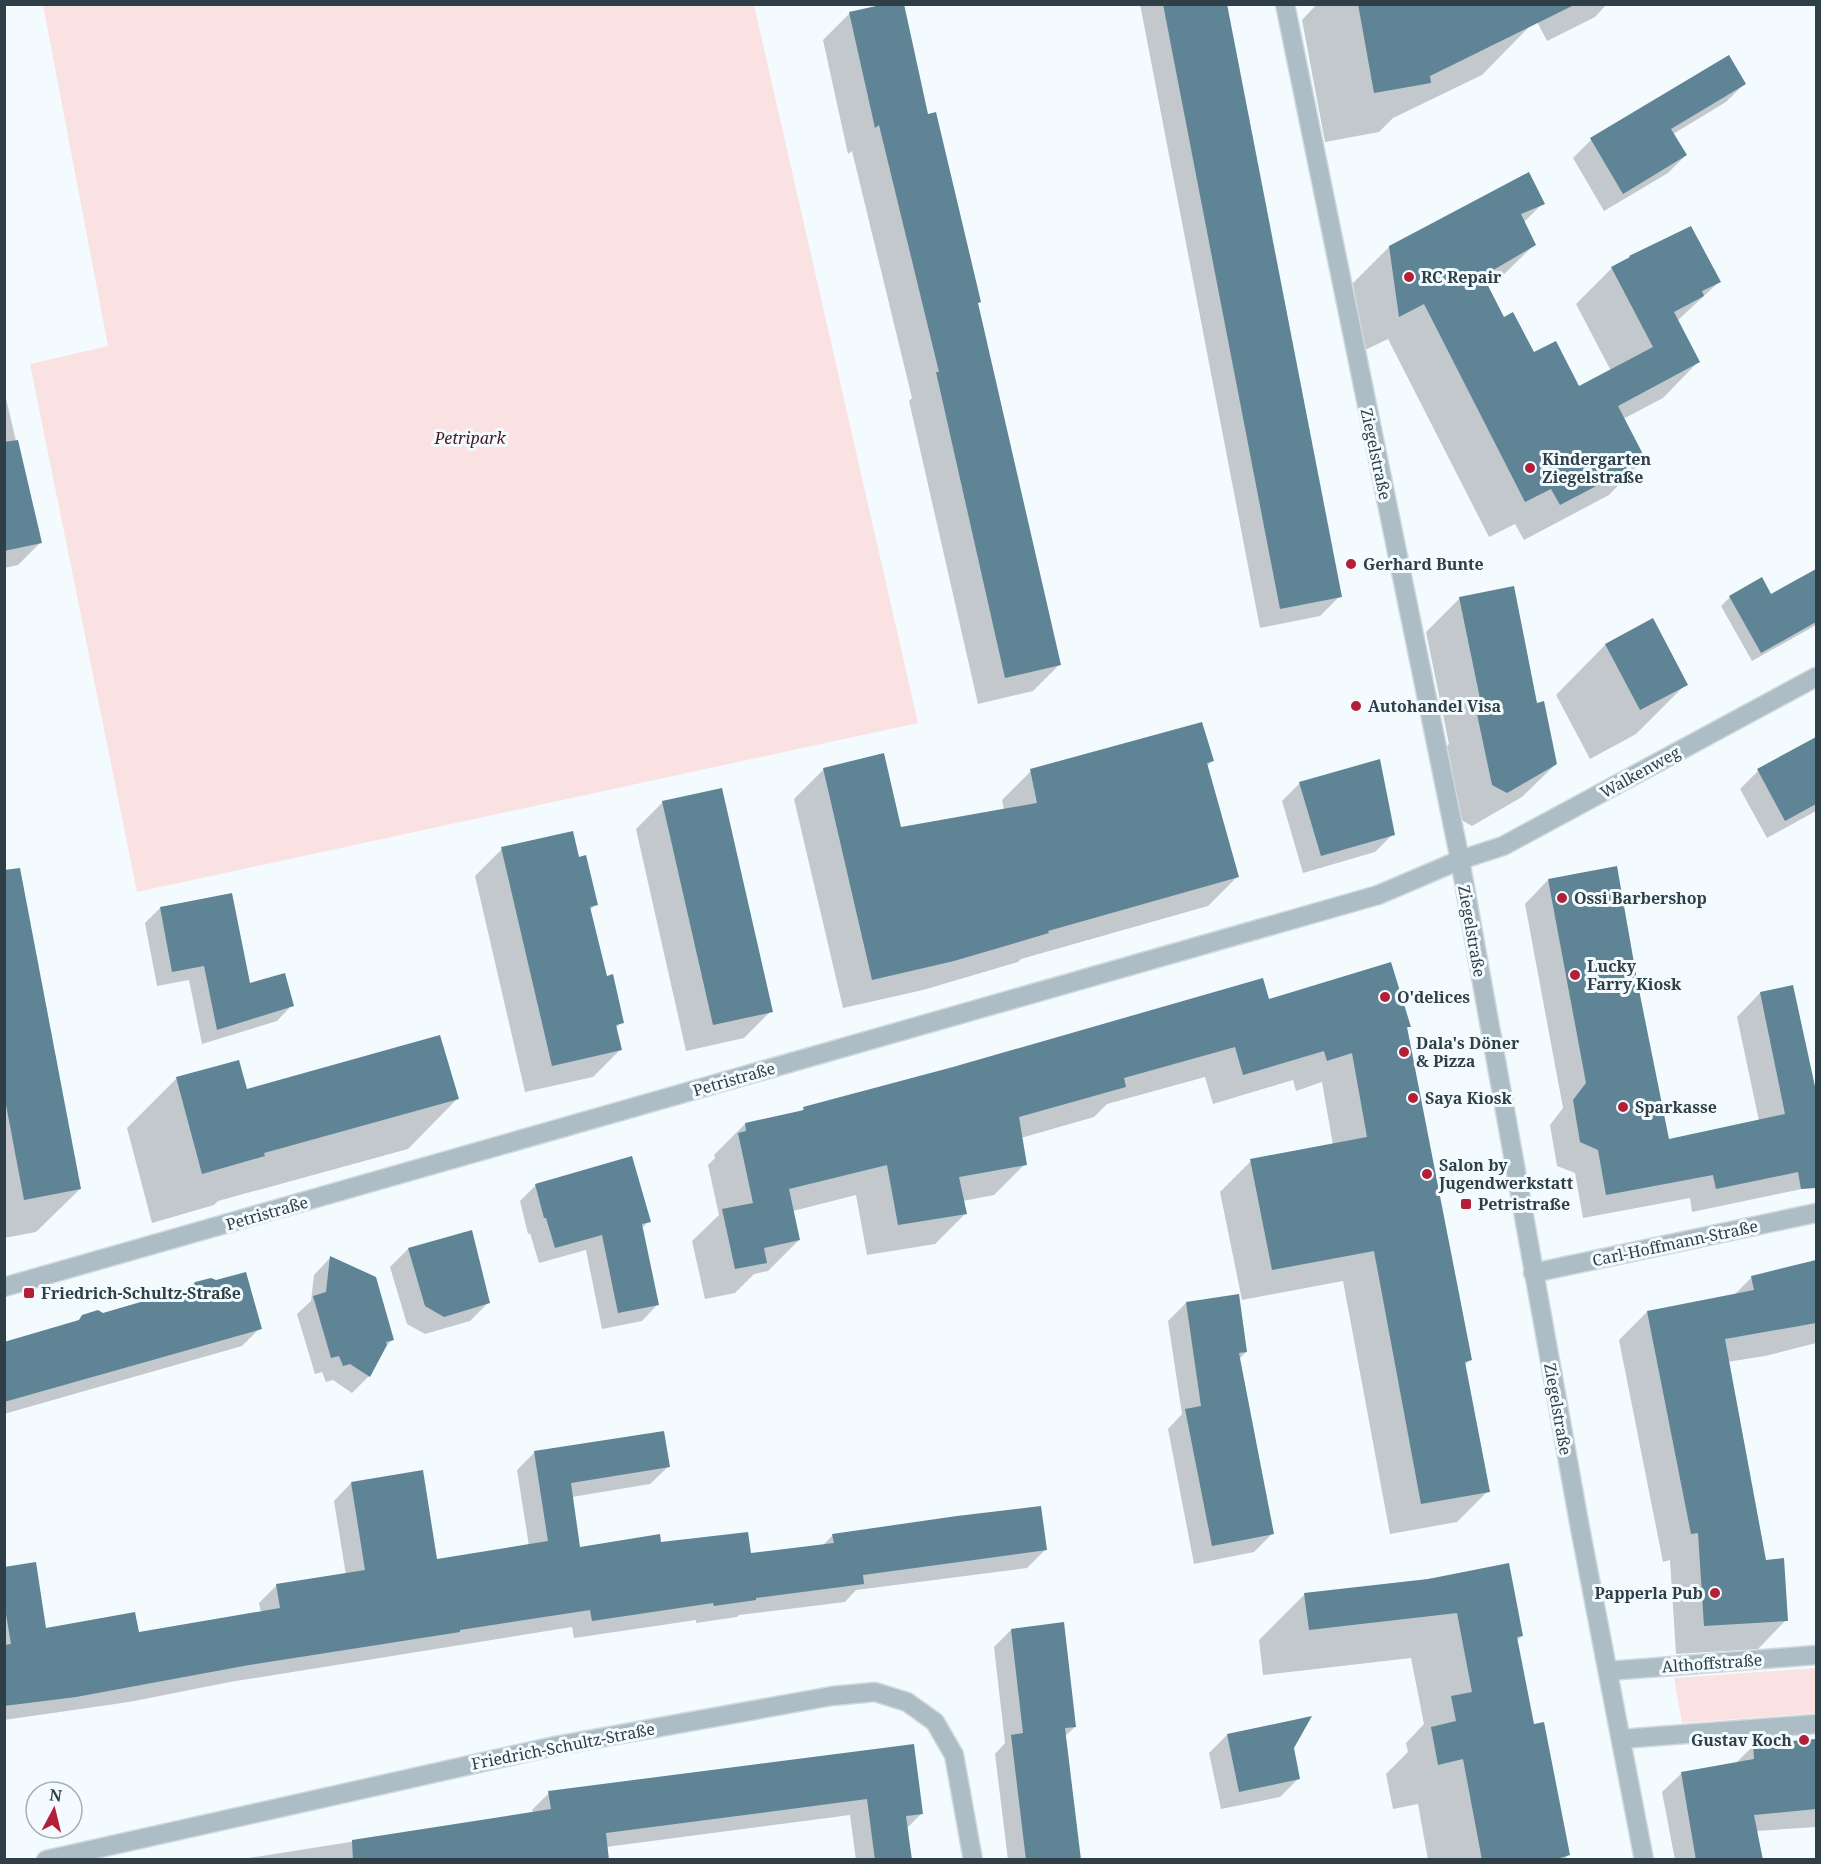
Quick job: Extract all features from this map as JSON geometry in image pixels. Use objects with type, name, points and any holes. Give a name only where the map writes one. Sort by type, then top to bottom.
[{"type":"street","name":"Ziegelstraße","points":[[1285,4],[1460,860],[1533,1273],[1644,1860]]},
{"type":"street","name":"Walkenweg","points":[[1460,860],[1503,846],[1816,677]]},
{"type":"street","name":"Petristraße","points":[[4,1287],[1378,895],[1460,860]]},
{"type":"street","name":"Carl-Hoffmann-Straße","points":[[1533,1273],[1816,1213]]},
{"type":"street","name":"Althoffstraße","points":[[1608,1671],[1816,1655]]},
{"type":"street","name":"Friedrich-Schultz-Straße","points":[[46,1860],[555,1746],[832,1696],[875,1692],[907,1702],[935,1722],[954,1755],[973,1860]]},
{"type":"street","points":[[1621,1739],[1816,1724]]},
{"type":"green space","name":"Petripark","points":[[43,5],[754,5],[918,723],[137,892],[30,364],[108,346]]},
{"type":"green space","points":[[1816,1668],[1816,1713],[1682,1723],[1674,1678]]},
{"type":"building","points":[[885,4],[904,4],[928,114],[936,112],[981,302],[978,303],[1061,665],[1005,678],[936,372],[939,372],[879,125],[875,128],[849,12]]},
{"type":"building","points":[[1163,4],[1227,4],[1342,597],[1280,609]]},
{"type":"building","points":[[1358,4],[1576,4],[1430,76],[1431,83],[1374,93]]},
{"type":"building","points":[[1729,55],[1746,84],[1671,129],[1687,155],[1623,194],[1590,138]]},
{"type":"building","points":[[1529,172],[1545,204],[1521,214],[1536,245],[1483,276],[1504,317],[1513,312],[1534,352],[1556,341],[1579,386],[1653,347],[1611,267],[1691,226],[1721,282],[1702,291],[1704,296],[1674,312],[1700,362],[1618,406],[1646,460],[1560,505],[1551,489],[1525,502],[1424,304],[1399,317],[1389,246]]},
{"type":"building","points":[[18,440],[42,543],[4,551],[4,442]]},
{"type":"building","points":[[1816,569],[1816,622],[1761,653],[1729,596],[1762,577],[1771,594]]},
{"type":"building","points":[[1514,586],[1537,703],[1544,701],[1557,764],[1507,793],[1492,785],[1477,714],[1483,713],[1459,597]]},
{"type":"building","points":[[1653,618],[1688,685],[1640,710],[1605,644]]},
{"type":"building","points":[[1202,722],[1214,761],[1207,763],[1239,877],[1048,931],[1049,933],[954,961],[872,980],[823,768],[884,753],[901,827],[1037,803],[1030,769]]},
{"type":"building","points":[[1816,737],[1816,804],[1785,821],[1757,769]]},
{"type":"building","points":[[1380,759],[1395,835],[1321,856],[1299,782]]},
{"type":"building","points":[[722,788],[773,1012],[713,1025],[662,801]]},
{"type":"building","points":[[573,831],[579,857],[586,855],[598,905],[590,907],[607,976],[613,974],[624,1023],[616,1025],[622,1050],[552,1066],[501,847]]},
{"type":"building","points":[[1617,866],[1669,1139],[1785,1114],[1760,992],[1793,985],[1816,1091],[1816,1188],[1801,1189],[1798,1172],[1716,1189],[1713,1175],[1606,1195],[1598,1150],[1580,1142],[1573,1100],[1586,1083],[1548,879]]},
{"type":"building","points":[[20,868],[81,1189],[24,1200],[4,1094],[4,870]]},
{"type":"building","points":[[232,893],[250,983],[285,973],[294,1006],[217,1030],[204,966],[172,972],[160,907]]},
{"type":"building","points":[[1391,962],[1411,1027],[1407,1027],[1472,1360],[1465,1362],[1490,1492],[1421,1504],[1374,1251],[1272,1270],[1250,1159],[1367,1137],[1352,1053],[1327,1061],[1324,1051],[1243,1075],[1235,1047],[1124,1078],[1126,1087],[1019,1117],[1027,1165],[959,1177],[967,1214],[898,1225],[887,1165],[789,1189],[800,1240],[764,1248],[767,1263],[735,1269],[722,1209],[753,1203],[738,1133],[746,1131],[745,1123],[804,1110],[803,1107],[953,1067],[1263,978],[1269,999]]},
{"type":"building","points":[[440,1035],[459,1099],[264,1153],[265,1156],[202,1174],[176,1077],[239,1060],[247,1089]]},
{"type":"building","points":[[632,1156],[651,1222],[642,1224],[659,1305],[618,1313],[602,1235],[555,1248],[535,1184]]},
{"type":"building","points":[[472,1230],[490,1303],[444,1317],[425,1306],[408,1248]]},
{"type":"building","points":[[330,1256],[376,1277],[394,1340],[386,1342],[387,1345],[370,1377],[350,1364],[343,1366],[339,1356],[331,1358],[313,1296],[326,1292]]},
{"type":"building","points":[[1816,1260],[1816,1323],[1725,1339],[1766,1560],[1784,1558],[1788,1621],[1704,1626],[1698,1533],[1691,1534],[1647,1311],[1754,1290],[1751,1276]]},
{"type":"building","points":[[246,1272],[262,1329],[4,1402],[4,1342],[79,1320],[82,1315],[98,1310],[103,1313],[192,1287],[195,1282],[211,1278],[216,1280]]},
{"type":"building","points":[[1239,1294],[1247,1352],[1239,1353],[1274,1534],[1212,1546],[1185,1409],[1201,1406],[1186,1302]]},
{"type":"building","points":[[664,1431],[670,1467],[571,1483],[580,1547],[660,1534],[661,1542],[748,1532],[751,1553],[834,1543],[832,1534],[1041,1506],[1047,1550],[863,1575],[864,1584],[756,1598],[756,1600],[714,1606],[713,1603],[592,1621],[590,1610],[249,1665],[76,1697],[4,1706],[4,1645],[11,1644],[4,1602],[4,1567],[36,1562],[46,1628],[135,1612],[139,1632],[280,1608],[276,1584],[365,1570],[351,1482],[423,1470],[437,1559],[548,1541],[534,1451]]},
{"type":"building","points":[[1509,1563],[1523,1636],[1517,1637],[1534,1724],[1544,1722],[1570,1855],[1553,1860],[1482,1860],[1463,1759],[1438,1765],[1431,1727],[1456,1721],[1451,1696],[1472,1692],[1457,1613],[1309,1630],[1304,1593],[1428,1579]]},
{"type":"building","points":[[1064,1622],[1076,1727],[1065,1728],[1081,1860],[1026,1860],[1011,1735],[1023,1733],[1011,1629]]},
{"type":"building","points":[[1312,1716],[1294,1748],[1300,1779],[1239,1792],[1227,1734]]},
{"type":"building","points":[[1816,1739],[1816,1809],[1754,1815],[1763,1860],[1696,1860],[1681,1772],[1754,1759],[1753,1744]]},
{"type":"building","points":[[914,1744],[923,1814],[906,1816],[912,1860],[875,1860],[867,1799],[606,1833],[609,1860],[353,1860],[352,1840],[551,1809],[548,1791]]},
{"type":"place","name":"RC Repair","points":[[1409,277]]},
{"type":"place","name":"Kindergarten Ziegelstraße","points":[[1530,468]]},
{"type":"place","name":"Gerhard Bunte","points":[[1351,564]]},
{"type":"place","name":"Autohandel Visa","points":[[1356,706]]},
{"type":"place","name":"Ossi Barbershop","points":[[1562,898]]},
{"type":"place","name":"Lucky Farry Kiosk","points":[[1575,975]]},
{"type":"place","name":"O'delices","points":[[1385,997]]},
{"type":"place","name":"Dala's Döner & Pizza","points":[[1404,1052]]},
{"type":"place","name":"Saya Kiosk","points":[[1413,1098]]},
{"type":"place","name":"Sparkasse","points":[[1623,1107]]},
{"type":"place","name":"Salon by Jugendwerkstatt","points":[[1427,1174]]},
{"type":"place","name":"Petristraße","points":[[1466,1204]]},
{"type":"place","name":"Friedrich-Schultz-Straße","points":[[29,1293]]},
{"type":"place","name":"Papperla Pub","points":[[1715,1593]]},
{"type":"place","name":"Gustav Koch","points":[[1804,1740]]}]
